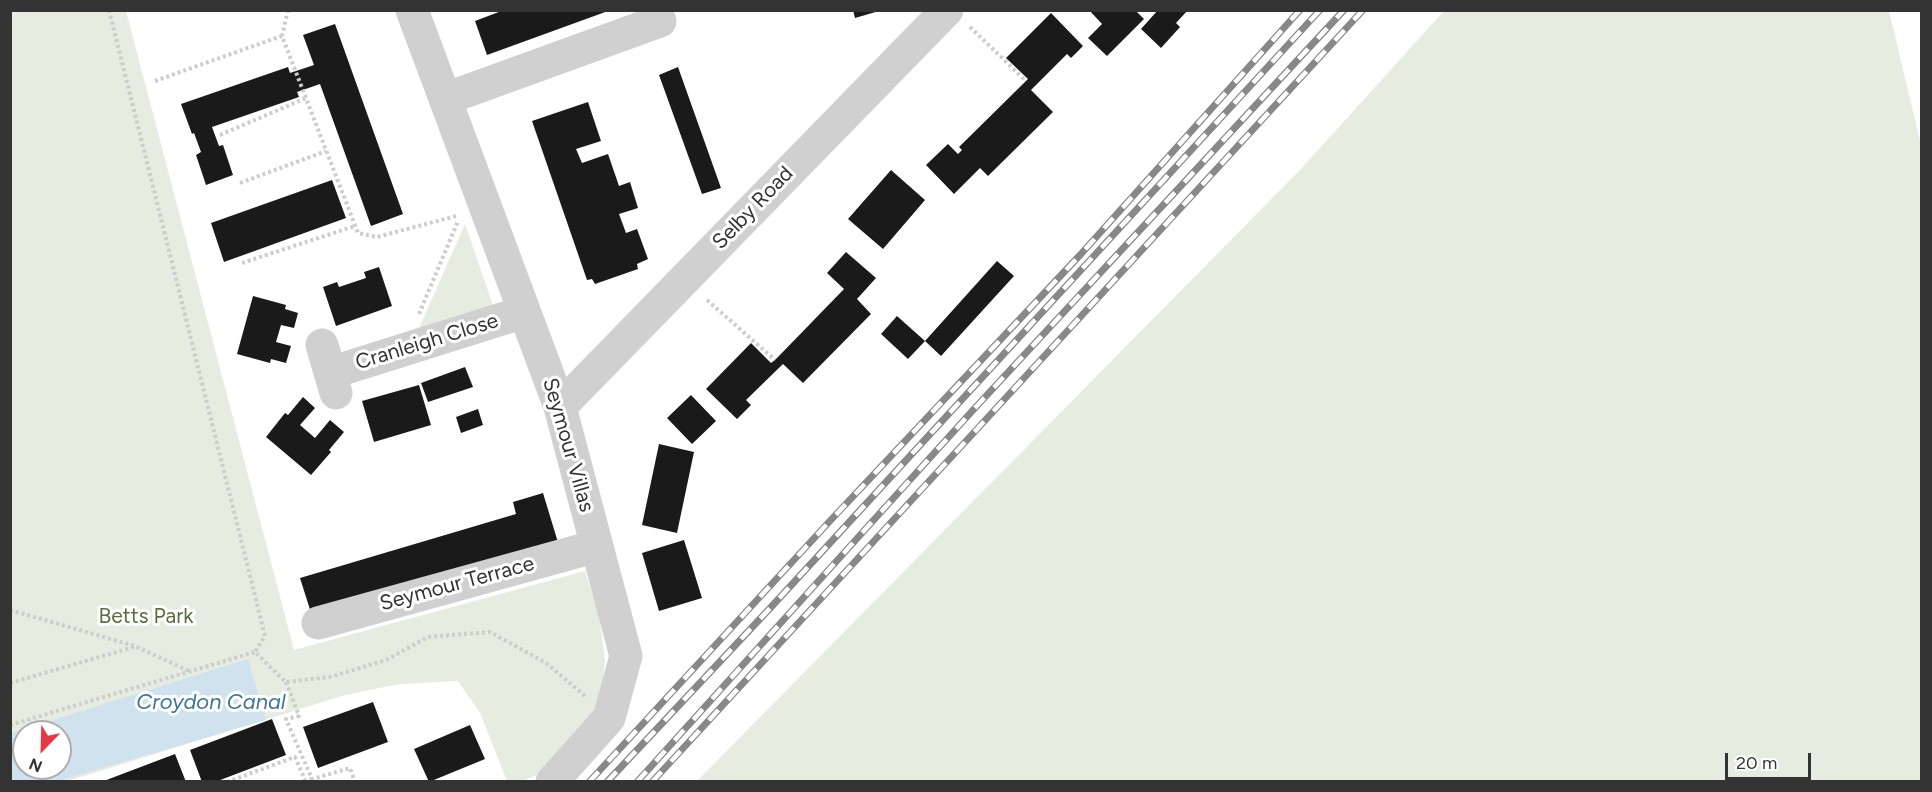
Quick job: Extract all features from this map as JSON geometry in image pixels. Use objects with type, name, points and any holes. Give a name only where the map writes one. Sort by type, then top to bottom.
[{"type":"street","name":"Seymour Villas","points":[[412,10],[560,407],[626,656],[609,718],[552,782]]},
{"type":"street","name":"Selby Road","points":[[560,407],[684,279],[958,18]]},
{"type":"street","points":[[445,99],[660,21]]},
{"type":"street","name":"Cranleigh Close","points":[[329,370],[404,350],[524,312]]},
{"type":"street","name":"Seymour Terrace","points":[[318,623],[597,546]]},
{"type":"path","points":[[10,725],[255,651],[264,636],[109,10]]},
{"type":"path","points":[[288,10],[282,36],[358,233],[377,237],[460,215],[404,350]]},
{"type":"path","points":[[958,18],[1026,81]]},
{"type":"path","points":[[155,81],[282,36]]},
{"type":"path","points":[[220,135],[306,98]]},
{"type":"path","points":[[240,183],[326,151]]},
{"type":"path","points":[[242,263],[355,226]]},
{"type":"path","points":[[684,279],[775,360]]},
{"type":"path","points":[[10,610],[135,646],[190,671]]},
{"type":"path","points":[[286,682],[330,677],[386,660],[428,637],[490,632],[546,663],[609,718]]},
{"type":"path","points":[[10,683],[135,646]]},
{"type":"path","points":[[255,651],[286,682],[299,716],[286,719],[312,779]]},
{"type":"path","points":[[226,782],[295,757],[305,780],[350,768],[355,782]]},
{"type":"green space","name":"Betts Park","points":[[10,11],[126,11],[294,650],[585,571],[599,614],[605,661],[601,698],[582,730],[547,772],[520,781],[507,781],[480,713],[458,681],[399,684],[345,695],[72,780],[72,720],[12,720],[12,780],[71,780],[11,781]]},
{"type":"green space","points":[[1444,11],[1889,11],[1922,149],[1921,781],[697,781],[1300,170]]},
{"type":"green space","points":[[465,224],[494,308],[416,335]]},
{"type":"water","name":"Croydon Canal","points":[[248,659],[266,720],[72,777],[72,720],[53,720]]},
{"type":"water","name":"Croydon Canal","points":[[12,733],[12,780],[61,780],[58,781],[11,781]]},
{"type":"building","points":[[504,10],[608,11],[487,55],[475,21]]},
{"type":"building","points":[[853,10],[879,10],[879,11],[855,18]]},
{"type":"building","points":[[1089,10],[1135,10],[1144,19],[1107,56],[1088,38],[1102,24]]},
{"type":"building","points":[[1158,10],[1188,10],[1176,23],[1180,27],[1161,48],[1141,29]]},
{"type":"building","points":[[1051,13],[1083,46],[1071,58],[1067,54],[1031,90],[1053,112],[988,176],[980,168],[954,194],[926,165],[948,144],[958,154],[962,150],[959,147],[1028,79],[1006,58]]},
{"type":"building","points":[[335,24],[403,214],[371,226],[320,84],[297,92],[299,97],[212,127],[219,146],[223,145],[233,175],[206,185],[196,155],[201,152],[181,104],[288,67],[290,73],[314,65],[303,35]]},
{"type":"building","points":[[678,67],[721,188],[702,194],[659,75]]},
{"type":"building","points":[[588,102],[601,141],[576,149],[582,163],[608,154],[619,186],[630,182],[638,208],[619,214],[626,233],[637,229],[648,259],[637,264],[638,269],[595,284],[592,279],[587,280],[532,121]]},
{"type":"building","points":[[891,170],[925,200],[883,249],[848,219]]},
{"type":"building","points":[[332,180],[346,218],[224,262],[211,223]]},
{"type":"building","points":[[846,252],[876,278],[857,299],[871,314],[803,383],[783,364],[746,400],[751,405],[737,419],[706,389],[751,343],[771,363],[777,358],[844,289],[827,273]]},
{"type":"building","points":[[997,261],[1014,276],[941,356],[925,341]]},
{"type":"building","points":[[379,267],[392,306],[336,326],[323,287],[337,282],[339,287],[366,278],[364,272]]},
{"type":"building","points":[[253,296],[286,305],[285,309],[298,313],[294,328],[281,325],[276,342],[291,346],[286,363],[271,359],[270,363],[237,354]]},
{"type":"building","points":[[897,316],[925,341],[908,359],[881,334]]},
{"type":"building","points":[[465,367],[473,387],[428,402],[421,383]]},
{"type":"building","points":[[419,385],[431,425],[374,442],[362,401]]},
{"type":"building","points":[[691,395],[716,421],[692,444],[667,418]]},
{"type":"building","points":[[303,397],[315,408],[300,425],[315,438],[330,420],[344,432],[329,450],[331,452],[311,475],[266,437],[285,413],[288,415]]},
{"type":"building","points":[[478,409],[483,425],[461,433],[456,417]]},
{"type":"building","points":[[659,444],[694,452],[677,533],[642,525]]},
{"type":"building","points":[[543,493],[560,549],[313,619],[300,578],[516,514],[513,502]]},
{"type":"building","points":[[684,540],[702,598],[659,611],[642,553]]},
{"type":"building","points":[[373,702],[388,742],[318,768],[303,727]]},
{"type":"building","points":[[272,719],[286,755],[215,782],[202,782],[190,750]]},
{"type":"building","points":[[470,725],[485,759],[429,782],[414,749]]},
{"type":"building","points":[[175,754],[186,782],[102,782],[109,779]]},
{"type":"railway","points":[[589,782],[1081,254],[1300,10]]},
{"type":"railway","points":[[607,782],[773,605],[1320,10]]},
{"type":"railway","points":[[637,782],[974,409],[1344,10]]},
{"type":"railway","points":[[652,782],[1363,10]]}]
